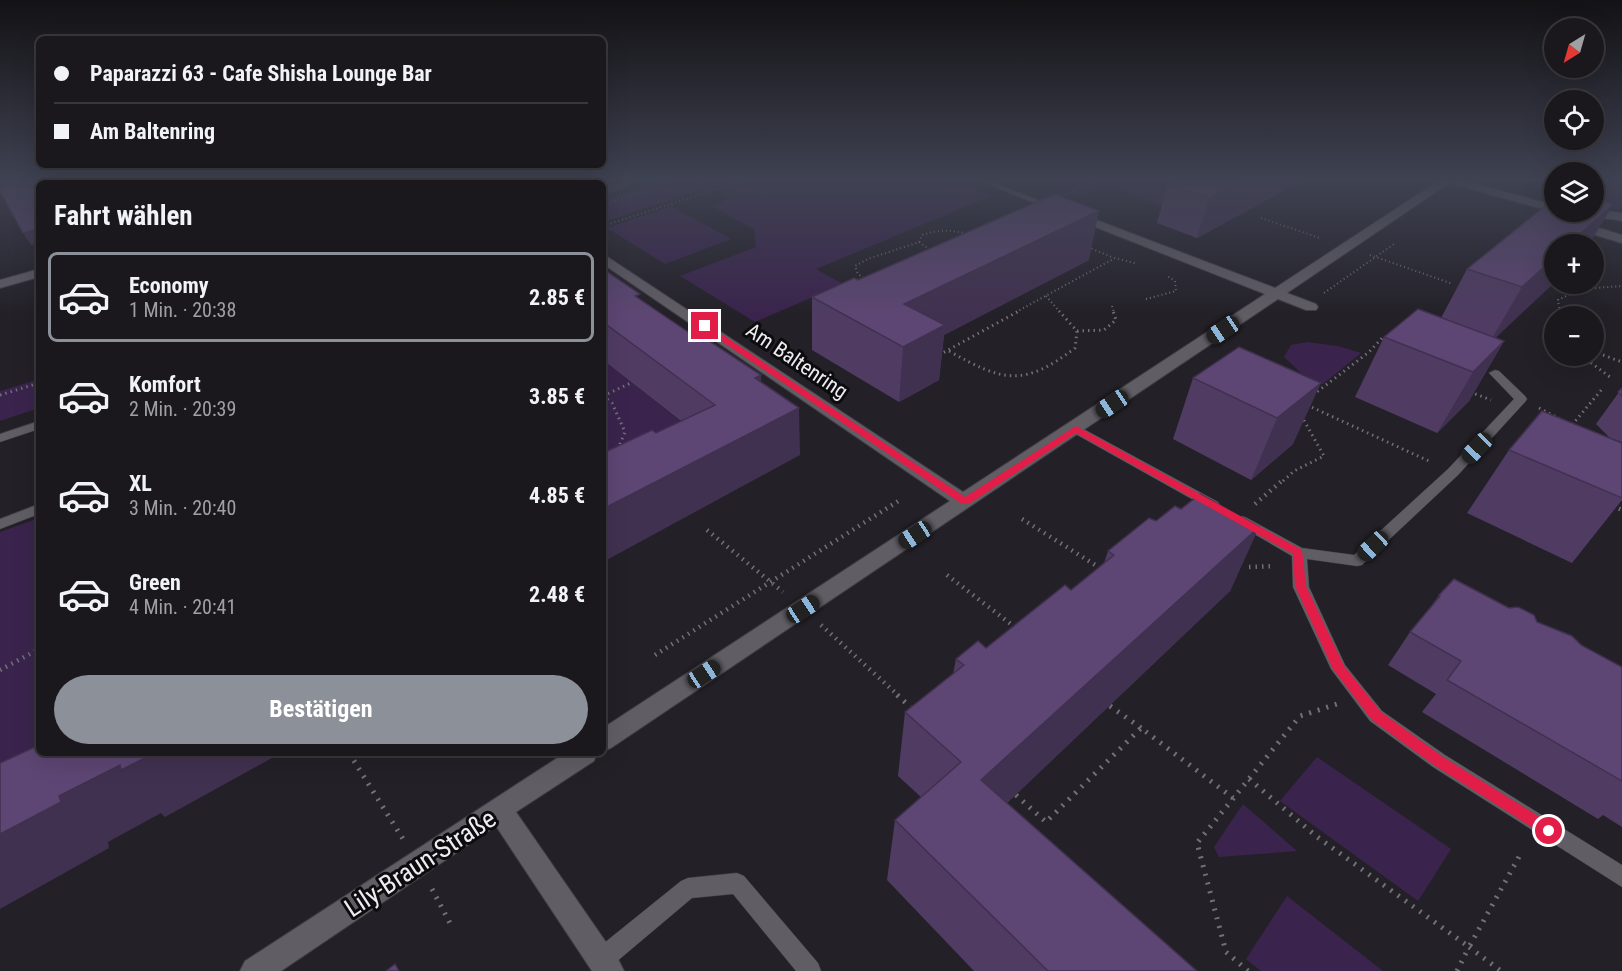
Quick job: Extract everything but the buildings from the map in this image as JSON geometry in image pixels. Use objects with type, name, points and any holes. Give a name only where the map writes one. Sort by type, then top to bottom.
[{"type":"street","points":[[1101,225],[1275,293],[1315,302]]},
{"type":"street","points":[[606,739],[1076,429],[1275,293],[1379,225]]},
{"type":"street","points":[[1578,225],[1622,239]]},
{"type":"street","name":"Am Baltenring","points":[[606,260],[965,502]]},
{"type":"street","points":[[0,284],[36,274]]},
{"type":"street","name":"Lily-Braun-Straße","points":[[255,971],[581,756]]},
{"type":"street","points":[[500,810],[605,965]]},
{"type":"lane","points":[[1076,429],[1299,553],[1357,561],[1453,472],[1517,404],[1495,373]]},
{"type":"lane","points":[[0,438],[36,426]]},
{"type":"lane","points":[[0,524],[36,510]]},
{"type":"lane","points":[[1299,553],[1301,586],[1339,669],[1376,716],[1439,761],[1622,877]]},
{"type":"lane","points":[[605,965],[688,888],[737,883],[810,971]]},
{"type":"path","points":[[873,284],[858,274],[855,266],[864,259],[919,242],[922,235],[935,230],[957,231],[975,236]]},
{"type":"path","points":[[919,242],[923,247],[937,254]]},
{"type":"path","points":[[1315,302],[1394,244]]},
{"type":"path","points":[[1085,246],[1115,258],[1142,264]]},
{"type":"path","points":[[939,355],[1115,258]]},
{"type":"path","points":[[1146,299],[1176,291],[1175,281],[1159,271]]},
{"type":"path","points":[[1559,306],[1558,300],[1581,289],[1622,286]]},
{"type":"path","points":[[948,351],[991,373],[1010,376],[1055,364],[1075,348],[1077,332],[1046,296]]},
{"type":"path","points":[[1077,332],[1104,330],[1116,320],[1112,306]]},
{"type":"path","points":[[1384,336],[1369,352],[1303,403],[1453,472]]},
{"type":"path","points":[[1369,352],[1380,356]]},
{"type":"path","points":[[1604,355],[1622,362]]},
{"type":"path","points":[[1595,366],[1610,377]]},
{"type":"path","points":[[606,395],[643,377]]},
{"type":"path","points":[[0,396],[36,384]]},
{"type":"path","points":[[1572,425],[1603,388]]},
{"type":"path","points":[[1469,391],[1517,404],[1579,429]]},
{"type":"path","points":[[606,398],[612,403],[626,432],[617,452]]},
{"type":"path","points":[[1254,504],[1294,471],[1324,456],[1301,415]]},
{"type":"path","points":[[655,655],[900,500]]},
{"type":"path","points":[[1612,506],[1622,510]]},
{"type":"path","points":[[1022,519],[1100,568]]},
{"type":"path","points":[[947,575],[1022,632]]},
{"type":"path","points":[[0,670],[36,651]]},
{"type":"path","points":[[1248,971],[1226,952],[1197,843],[1300,716],[1361,698]]},
{"type":"path","points":[[1110,706],[1233,798]]},
{"type":"path","points":[[1016,795],[1046,822],[1141,728]]},
{"type":"path","points":[[1249,779],[1316,836],[1501,971]]},
{"type":"path","points":[[1457,971],[1520,855]]},
{"type":"shaded area","points":[[615,225],[706,225],[731,239],[665,264],[607,228]]},
{"type":"shaded area","points":[[747,225],[921,225],[816,269],[843,284],[755,322],[680,276],[756,247],[754,229]]},
{"type":"shaded area","points":[[1307,342],[1338,346],[1361,353],[1323,384],[1301,373],[1284,357],[1291,345]]},
{"type":"shaded area","points":[[606,362],[703,439],[606,509]]},
{"type":"shaded area","points":[[36,380],[36,409],[0,421],[0,391]]},
{"type":"shaded area","points":[[36,519],[37,756],[0,827],[0,532]]},
{"type":"shaded area","points":[[1317,757],[1451,849],[1418,901],[1280,801]]},
{"type":"shaded area","points":[[1243,804],[1297,851],[1219,857],[1214,847]]},
{"type":"shaded area","points":[[1287,896],[1383,971],[1261,971],[1246,959]]},
{"type":"route","points":[[705,326],[965,502],[1076,429],[1299,553],[1301,586],[1339,669],[1376,716],[1439,761],[1549,831]]}]
